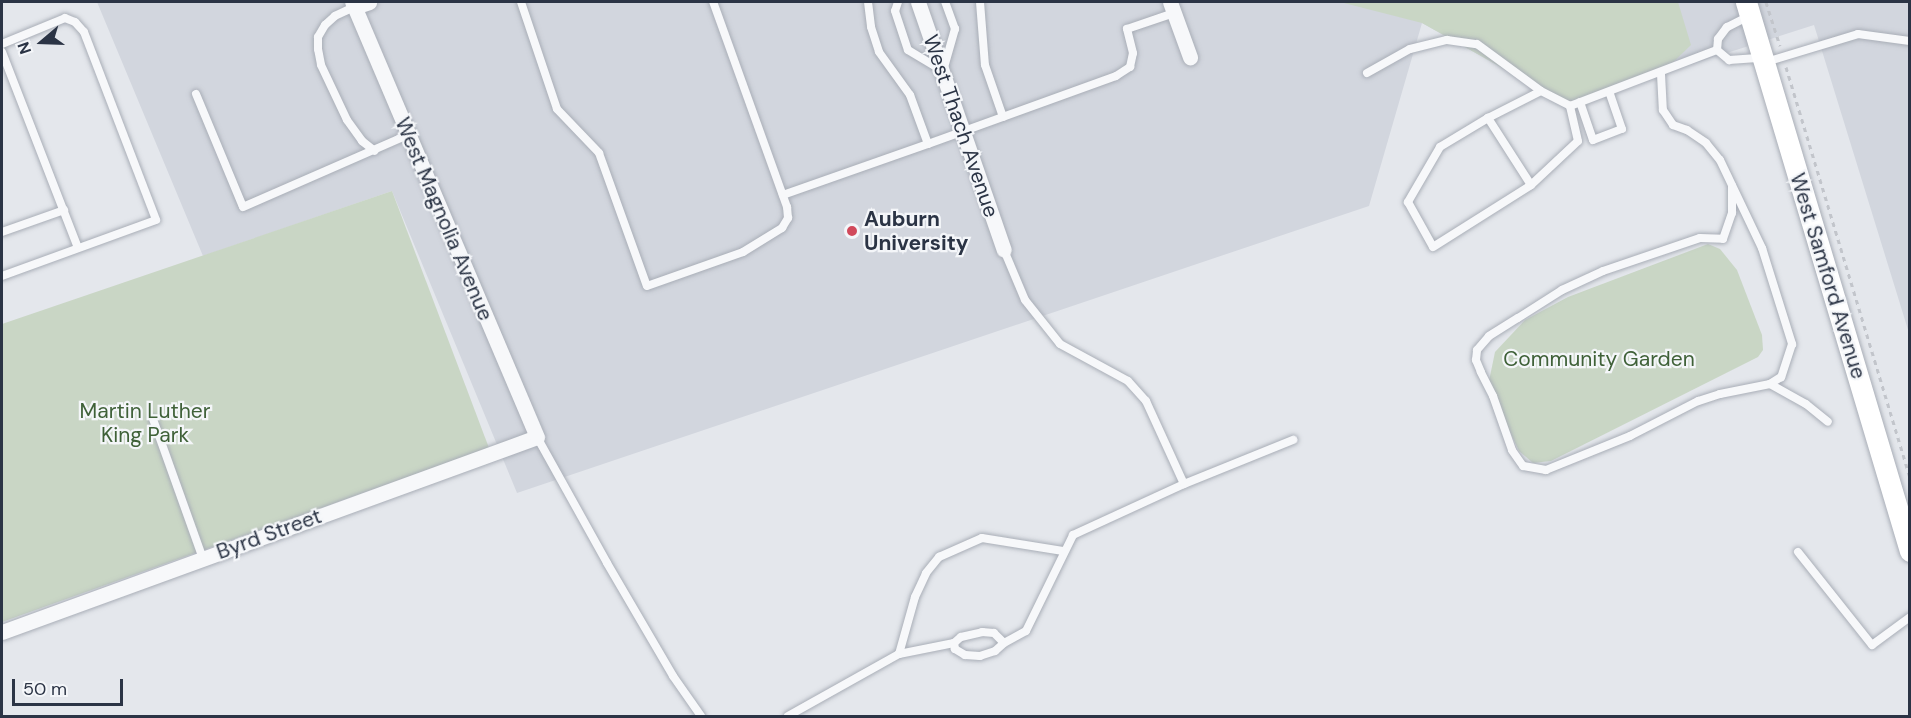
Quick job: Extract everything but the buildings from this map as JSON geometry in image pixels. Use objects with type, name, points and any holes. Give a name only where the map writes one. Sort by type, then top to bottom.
[{"type":"street","name":"West Thach Avenue","points":[[918,2],[1004,250]]},
{"type":"street","name":"West Magnolia Avenue","points":[[358,3],[408,135],[537,437]]},
{"type":"street","name":"West Samford Avenue","points":[[1754,6],[1910,551]]},
{"type":"street","points":[[1172,7],[1190,57]]},
{"type":"street","name":"Byrd Street","points":[[2,632],[537,437]]},
{"type":"lane","points":[[521,2],[557,109],[599,153],[647,286],[743,252],[782,228],[788,218],[783,195],[713,2]]},
{"type":"lane","points":[[868,2],[871,27],[879,52],[910,95],[928,144]]},
{"type":"lane","points":[[898,2],[895,11],[908,50],[943,71],[955,29],[945,2]]},
{"type":"lane","points":[[980,2],[985,65],[1003,117]]},
{"type":"lane","points":[[358,3],[342,11],[325,25],[318,37],[318,49],[321,65],[347,120],[362,141],[375,152]]},
{"type":"lane","points":[[1717,50],[1718,39],[1727,27],[1754,6]]},
{"type":"lane","points":[[783,195],[1116,76],[1130,67],[1133,53],[1127,29],[1172,7]]},
{"type":"lane","points":[[2,44],[65,18],[75,22],[84,32],[156,220],[2,276]]},
{"type":"lane","points":[[1717,50],[1729,60],[1770,59],[1858,34],[1910,41]]},
{"type":"lane","points":[[1366,73],[1410,49],[1447,40],[1477,44],[1541,91],[1570,106],[1661,74],[1717,50]]},
{"type":"lane","points":[[2,52],[78,248]]},
{"type":"lane","points":[[1661,74],[1663,110],[1672,125],[1687,130],[1706,143],[1720,160],[1743,204],[1762,248],[1792,344],[1781,377],[1770,384],[1698,401],[1630,436],[1546,470],[1523,466],[1512,450],[1476,360],[1478,350],[1489,336],[1582,280],[1603,270],[1700,238],[1724,239],[1732,213],[1732,186]]},
{"type":"lane","points":[[1541,91],[1488,118],[1440,147],[1408,202],[1433,247],[1531,185],[1578,141],[1570,106]]},
{"type":"lane","points":[[1580,102],[1593,140],[1622,129],[1609,92]]},
{"type":"lane","points":[[196,94],[243,207],[375,152],[408,135]]},
{"type":"lane","points":[[1488,118],[1531,185]]},
{"type":"lane","points":[[2,232],[64,210]]},
{"type":"lane","points":[[1004,250],[1025,300],[1060,344],[1128,381],[1146,401],[1184,484]]},
{"type":"lane","points":[[1770,384],[1806,404],[1828,422]]},
{"type":"lane","points":[[153,419],[203,559]]},
{"type":"lane","points":[[537,437],[613,573],[673,675],[701,717]]},
{"type":"lane","points":[[954,643],[956,650],[965,655],[980,656],[995,651],[1004,643],[1026,631],[1063,551],[1073,536],[1184,484],[1293,440]]},
{"type":"lane","points":[[899,654],[915,597],[926,573],[939,557],[956,547],[982,538],[1063,551]]},
{"type":"lane","points":[[1798,552],[1872,645],[1910,617]]},
{"type":"lane","points":[[788,717],[899,654],[954,643],[961,638],[982,632],[994,633],[1004,643]]},
{"type":"path","points":[[1754,6],[1910,479]]},
{"type":"shaded area","name":"Auburn University","points":[[97,2],[1909,2],[1909,333],[1814,25],[1570,106],[1422,23],[1369,206],[517,493],[392,191],[203,256]]},
{"type":"green space","points":[[1340,2],[1678,2],[1691,45],[1661,74],[1570,106],[1422,23]]},
{"type":"green space","name":"Martin Luther King Park","points":[[392,191],[489,448],[2,622],[2,324]]},
{"type":"green space","name":"Community Garden","points":[[1708,244],[1720,249],[1737,270],[1762,335],[1763,350],[1758,357],[1551,461],[1533,463],[1519,451],[1488,386],[1495,352],[1525,320],[1568,297]]},
{"type":"place","name":"Auburn University","points":[[852,231]]}]
